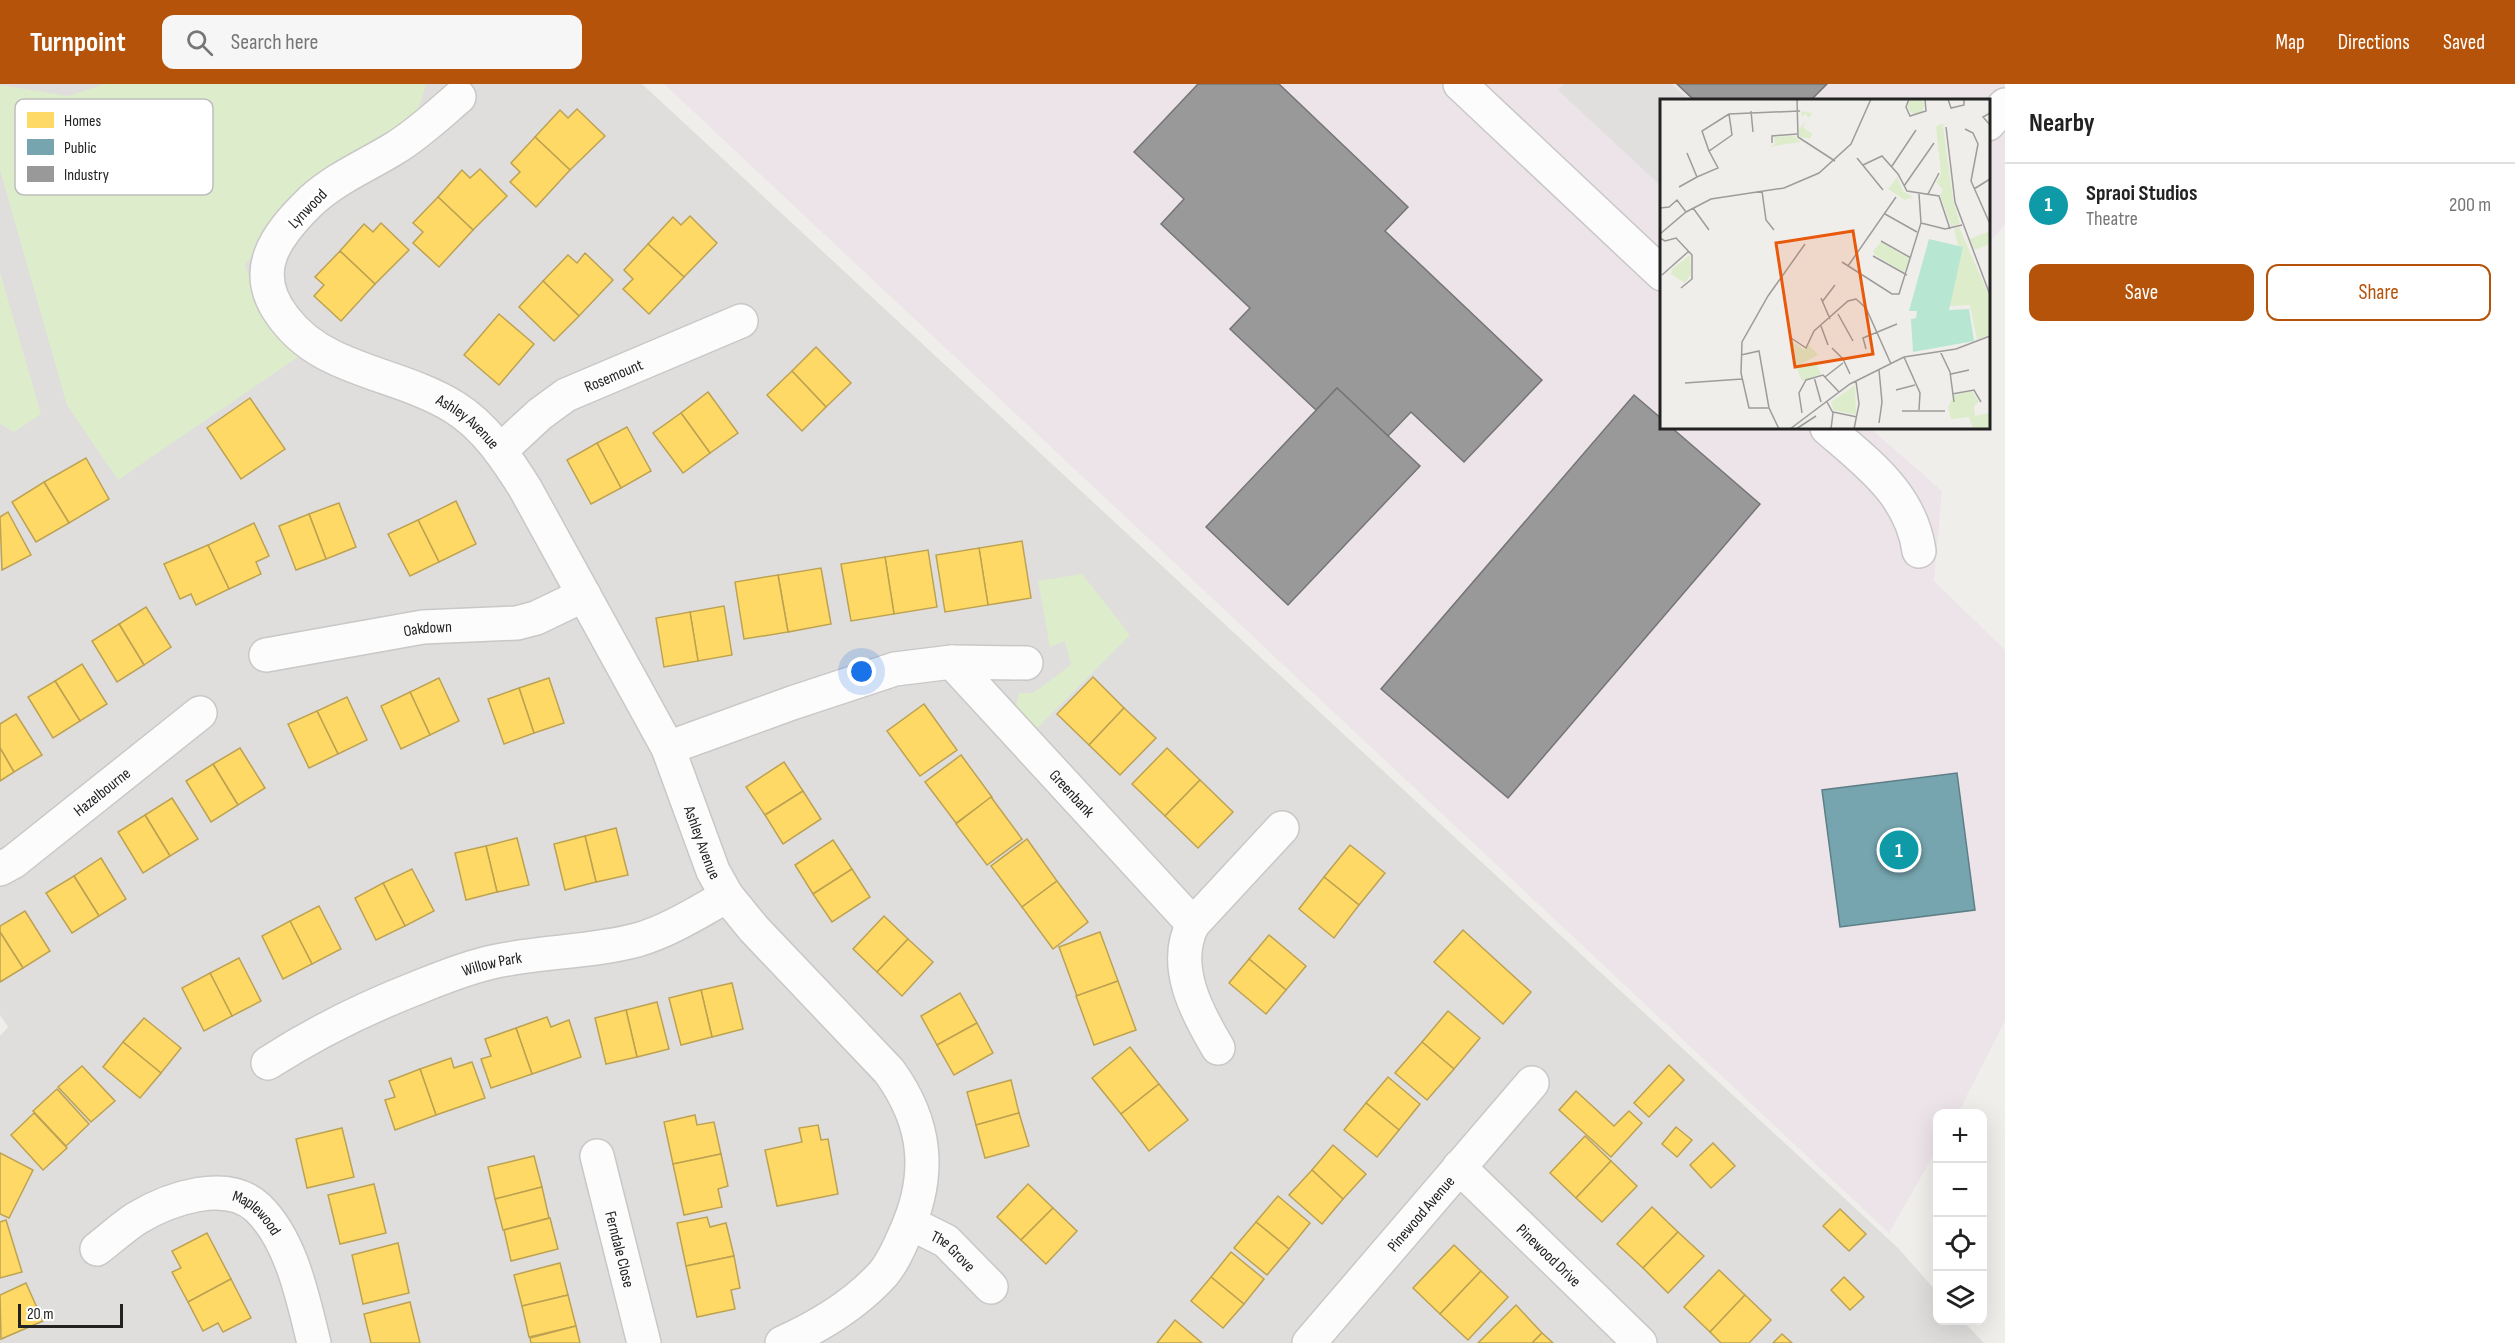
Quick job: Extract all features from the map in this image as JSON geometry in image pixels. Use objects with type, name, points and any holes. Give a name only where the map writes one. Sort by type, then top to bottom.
[{"type":"street","points":[[1460,84],[1660,272]]},
{"type":"street","name":"Lynwood","points":[[330,356],[300,335],[276,309],[266,285],[266,268],[277,243],[310,202],[324,189],[395,148],[459,97]]},
{"type":"street","points":[[1990,123],[2005,105]]},
{"type":"street","name":"Rosemount","points":[[500,451],[540,414],[566,395],[741,321]]},
{"type":"street","name":"Ashley Avenue","points":[[330,356],[441,399],[472,421],[500,451],[525,488],[668,748],[712,871],[727,896],[762,937],[889,1071],[903,1090],[916,1122],[923,1159],[921,1182],[910,1223],[897,1252],[885,1272],[836,1314],[782,1343]]},
{"type":"street","points":[[1828,429],[1895,492],[1912,519],[1919,550]]},
{"type":"street","name":"Oakdown","points":[[266,655],[423,627],[517,623],[536,618],[584,595]]},
{"type":"street","points":[[668,748],[877,675],[915,665],[952,662],[1026,663]]},
{"type":"street","name":"Greenbank","points":[[952,662],[1193,924]]},
{"type":"street","name":"Hazelbourne","points":[[0,869],[13,862],[200,713]]},
{"type":"street","points":[[1218,1048],[1201,1020],[1189,989],[1186,972],[1186,945],[1193,924],[1282,828]]},
{"type":"street","name":"Willow Park","points":[[268,1063],[328,1026],[366,1008],[463,970],[507,958],[618,944],[639,939],[677,924],[727,896]]},
{"type":"street","name":"Pinewood Avenue","points":[[1309,1343],[1532,1083]]},
{"type":"street","name":"Ferndale Close","points":[[597,1156],[644,1343]]},
{"type":"street","name":"Pinewood Drive","points":[[1459,1167],[1640,1343]]},
{"type":"street","name":"Maplewood","points":[[97,1249],[137,1218],[182,1199],[216,1193],[232,1194],[247,1199],[267,1219],[291,1263],[314,1343]]},
{"type":"street","name":"The Grove","points":[[910,1223],[946,1241],[991,1287]]},
{"type":"shaded area","points":[[0,84],[642,84],[1899,1249],[1933,1287],[1933,1325],[1967,1325],[1984,1343],[0,1343],[0,1036],[8,1027],[0,1015]]},
{"type":"shaded area","points":[[664,84],[2005,84],[2005,224],[1990,242],[1990,99],[1660,99],[1660,429],[1871,429],[1942,491],[1934,581],[2005,650],[2005,1021],[1960,1109],[1933,1109],[1933,1156],[1889,1233]]},
{"type":"shaded area","points":[[1564,84],[1671,84],[1688,99],[1660,99],[1660,185],[1558,90]]},
{"type":"green space","points":[[105,84],[426,84],[413,125],[315,177],[245,265],[260,308],[301,355],[118,480],[67,405],[0,170],[0,85],[68,96]]},
{"type":"green space","points":[[0,272],[41,414],[14,432],[0,424]]},
{"type":"green space","points":[[1082,574],[1130,635],[1033,732],[1015,709],[1019,693],[1033,693],[1071,665],[1065,641],[1050,647],[1038,581]]},
{"type":"building: Homes","points":[[577,109],[605,136],[570,170],[535,137],[560,110],[568,118]]},
{"type":"building: Homes","points":[[535,137],[570,170],[536,207],[510,182],[520,172],[511,163]]},
{"type":"building: Homes","points":[[480,169],[507,196],[473,230],[438,197],[462,170],[470,178]]},
{"type":"building: Homes","points":[[438,197],[473,230],[439,267],[413,243],[423,232],[413,223]]},
{"type":"building: Homes","points":[[690,216],[717,243],[684,277],[648,244],[673,217],[681,225]]},
{"type":"building: Homes","points":[[381,223],[409,250],[375,284],[340,251],[364,224],[373,232]]},
{"type":"building: Homes","points":[[648,244],[684,277],[649,314],[623,289],[633,279],[624,270]]},
{"type":"building: Homes","points":[[340,251],[375,284],[341,321],[314,296],[324,285],[315,277]]},
{"type":"building: Homes","points":[[585,253],[613,280],[579,316],[543,281],[568,255],[577,263]]},
{"type":"building: Homes","points":[[543,281],[579,316],[554,341],[519,307]]},
{"type":"building: Homes","points":[[499,314],[534,344],[499,385],[464,355]]},
{"type":"building: Homes","points":[[816,347],[851,383],[826,407],[792,371]]},
{"type":"building: Homes","points":[[792,371],[826,407],[802,431],[767,395]]},
{"type":"building: Homes","points":[[708,392],[738,433],[710,453],[681,413]]},
{"type":"building: Homes","points":[[250,398],[285,449],[241,479],[207,428]]},
{"type":"building: Homes","points":[[681,413],[710,453],[683,473],[653,433]]},
{"type":"building: Homes","points":[[627,427],[651,471],[621,488],[597,443]]},
{"type":"building: Homes","points":[[597,443],[621,488],[591,504],[567,460]]},
{"type":"building: Homes","points":[[86,458],[109,499],[69,523],[44,482]]},
{"type":"building: Homes","points":[[44,482],[69,523],[36,542],[12,502]]},
{"type":"building: Homes","points":[[456,501],[476,544],[439,562],[418,520]]},
{"type":"building: Homes","points":[[339,503],[356,547],[326,559],[309,514]]},
{"type":"building: Homes","points":[[8,512],[31,555],[2,570],[0,517]]},
{"type":"building: Homes","points":[[309,514],[326,559],[296,570],[279,526]]},
{"type":"building: Homes","points":[[418,520],[439,562],[410,576],[388,534]]},
{"type":"building: Homes","points":[[254,523],[269,556],[256,562],[261,574],[229,589],[208,545]]},
{"type":"building: Homes","points":[[1022,541],[1031,598],[988,605],[979,548]]},
{"type":"building: Homes","points":[[208,545],[229,589],[196,605],[191,594],[180,599],[164,564]]},
{"type":"building: Homes","points":[[979,548],[988,605],[945,612],[936,555]]},
{"type":"building: Homes","points":[[928,550],[937,607],[894,614],[885,557]]},
{"type":"building: Homes","points":[[885,557],[894,614],[851,621],[841,564]]},
{"type":"building: Homes","points":[[821,568],[831,624],[788,632],[778,575]]},
{"type":"building: Homes","points":[[778,575],[788,632],[744,639],[735,582]]},
{"type":"building: Homes","points":[[724,606],[732,655],[698,661],[690,612]]},
{"type":"building: Homes","points":[[146,607],[171,647],[144,665],[119,624]]},
{"type":"building: Homes","points":[[690,612],[698,661],[664,667],[656,618]]},
{"type":"building: Homes","points":[[119,624],[144,665],[117,682],[92,641]]},
{"type":"building: Homes","points":[[82,664],[107,704],[80,721],[55,681]]},
{"type":"building: Homes","points":[[1093,677],[1124,708],[1089,745],[1057,714]]},
{"type":"building: Homes","points":[[439,678],[459,721],[430,735],[410,692]]},
{"type":"building: Homes","points":[[549,678],[564,723],[534,733],[519,688]]},
{"type":"building: Homes","points":[[55,681],[80,721],[53,738],[28,697]]},
{"type":"building: Homes","points":[[519,688],[534,733],[504,744],[488,699]]},
{"type":"building: Homes","points":[[410,692],[430,735],[401,749],[381,706]]},
{"type":"building: Homes","points":[[347,697],[367,740],[338,754],[317,711]]},
{"type":"building: Homes","points":[[924,704],[957,750],[920,776],[887,731]]},
{"type":"building: Homes","points":[[1124,708],[1156,738],[1120,775],[1089,745]]},
{"type":"building: Homes","points":[[317,711],[338,754],[309,768],[288,724]]},
{"type":"building: Homes","points":[[16,714],[42,755],[14,772],[0,748],[0,724]]},
{"type":"building: Homes","points":[[0,748],[14,772],[0,781]]},
{"type":"building: Homes","points":[[240,748],[265,788],[238,805],[213,764]]},
{"type":"building: Homes","points":[[1167,748],[1200,780],[1165,816],[1132,784]]},
{"type":"building: Homes","points":[[961,755],[992,797],[956,823],[925,782]]},
{"type":"building: Homes","points":[[784,762],[803,791],[765,815],[746,787]]},
{"type":"building: Homes","points":[[213,764],[238,805],[211,822],[186,781]]},
{"type":"building: Homes","points":[[1200,780],[1233,812],[1198,848],[1165,816]]},
{"type":"building: Homes","points":[[803,791],[821,819],[783,844],[765,815]]},
{"type":"building: Homes","points":[[991,797],[1022,839],[987,865],[956,824]]},
{"type":"building: Homes","points":[[172,798],[198,839],[170,856],[145,815]]},
{"type":"building: Homes","points":[[145,815],[170,856],[143,873],[118,832]]},
{"type":"building: Homes","points":[[616,828],[628,875],[596,882],[585,836]]},
{"type":"building: Homes","points":[[585,836],[596,882],[565,890],[554,844]]},
{"type":"building: Homes","points":[[517,838],[529,885],[497,892],[486,846]]},
{"type":"building: Homes","points":[[1027,839],[1057,881],[1022,907],[991,866]]},
{"type":"building: Homes","points":[[833,840],[852,869],[813,894],[795,865]]},
{"type":"building: Homes","points":[[1350,845],[1385,873],[1359,905],[1324,877]]},
{"type":"building: Homes","points":[[486,846],[497,892],[466,900],[455,853]]},
{"type":"building: Homes","points":[[101,858],[126,899],[99,916],[74,876]]},
{"type":"building: Homes","points":[[412,869],[434,911],[405,926],[383,883]]},
{"type":"building: Homes","points":[[852,869],[870,897],[832,922],[813,894]]},
{"type":"building: Homes","points":[[74,876],[99,916],[72,933],[46,893]]},
{"type":"building: Homes","points":[[1324,877],[1359,905],[1334,938],[1299,909]]},
{"type":"building: Homes","points":[[1057,881],[1088,922],[1053,949],[1022,907]]},
{"type":"building: Homes","points":[[383,883],[405,926],[376,940],[355,898]]},
{"type":"building: Homes","points":[[319,906],[341,949],[312,964],[290,921]]},
{"type":"building: Homes","points":[[25,911],[50,951],[23,968],[0,932],[0,926]]},
{"type":"building: Homes","points":[[884,916],[908,939],[877,972],[853,949]]},
{"type":"building: Homes","points":[[290,921],[312,964],[283,979],[262,936]]},
{"type":"building: Homes","points":[[1463,930],[1531,992],[1503,1024],[1434,962]]},
{"type":"building: Homes","points":[[0,932],[23,968],[0,982]]},
{"type":"building: Homes","points":[[1100,932],[1118,981],[1077,996],[1059,947]]},
{"type":"building: Homes","points":[[1269,935],[1306,966],[1286,990],[1249,959]]},
{"type":"building: Homes","points":[[908,939],[933,962],[902,996],[877,972]]},
{"type":"building: Homes","points":[[239,958],[261,1001],[232,1016],[210,973]]},
{"type":"building: Homes","points":[[1249,959],[1286,990],[1266,1014],[1229,983]]},
{"type":"building: Homes","points":[[210,973],[232,1016],[204,1031],[182,988]]},
{"type":"building: Homes","points":[[1118,981],[1136,1030],[1094,1045],[1076,996]]},
{"type":"building: Homes","points":[[732,983],[743,1029],[712,1037],[701,990]]},
{"type":"building: Homes","points":[[701,990],[712,1037],[681,1045],[669,998]]},
{"type":"building: Homes","points":[[960,993],[977,1023],[937,1045],[921,1016]]},
{"type":"building: Homes","points":[[657,1002],[669,1049],[637,1057],[626,1010]]},
{"type":"building: Homes","points":[[626,1010],[637,1057],[606,1064],[595,1018]]},
{"type":"building: Homes","points":[[1448,1011],[1480,1038],[1454,1069],[1422,1042]]},
{"type":"building: Homes","points":[[547,1017],[551,1027],[569,1020],[581,1057],[532,1074],[516,1028]]},
{"type":"building: Homes","points":[[144,1018],[181,1048],[161,1073],[123,1042]]},
{"type":"building: Homes","points":[[977,1023],[993,1053],[954,1075],[937,1045]]},
{"type":"building: Homes","points":[[516,1028],[532,1074],[491,1088],[481,1059],[491,1056],[485,1039]]},
{"type":"building: Homes","points":[[123,1042],[161,1073],[140,1098],[103,1067]]},
{"type":"building: Homes","points":[[1422,1042],[1454,1069],[1427,1100],[1395,1073]]},
{"type":"building: Homes","points":[[1130,1047],[1159,1084],[1121,1114],[1092,1078]]},
{"type":"building: Homes","points":[[451,1058],[454,1068],[472,1062],[485,1098],[436,1115],[420,1069]]},
{"type":"building: Homes","points":[[1669,1065],[1684,1080],[1649,1117],[1634,1103]]},
{"type":"building: Homes","points":[[82,1066],[115,1101],[91,1122],[58,1087]]},
{"type":"building: Homes","points":[[420,1069],[436,1115],[395,1130],[385,1100],[395,1097],[389,1081]]},
{"type":"building: Homes","points":[[1388,1077],[1420,1104],[1399,1130],[1366,1103]]},
{"type":"building: Homes","points":[[1011,1080],[1019,1113],[976,1125],[967,1092]]},
{"type":"building: Homes","points":[[1159,1084],[1188,1120],[1149,1151],[1121,1114]]},
{"type":"building: Homes","points":[[57,1089],[89,1124],[66,1146],[33,1111]]},
{"type":"building: Homes","points":[[1576,1091],[1614,1126],[1629,1111],[1642,1123],[1611,1157],[1559,1110]]},
{"type":"building: Homes","points":[[1366,1103],[1399,1130],[1377,1157],[1344,1130]]},
{"type":"building: Homes","points":[[34,1113],[67,1148],[43,1170],[11,1135]]},
{"type":"building: Homes","points":[[1019,1113],[1029,1146],[985,1158],[976,1125]]},
{"type":"building: Homes","points":[[695,1115],[697,1125],[714,1122],[721,1154],[673,1164],[664,1122]]},
{"type":"building: Homes","points":[[818,1125],[821,1140],[828,1139],[838,1194],[777,1206],[765,1150],[802,1142],[799,1128]]},
{"type":"building: Homes","points":[[1676,1127],[1692,1140],[1677,1157],[1662,1144]]},
{"type":"building: Homes","points":[[342,1128],[354,1177],[307,1188],[296,1139]]},
{"type":"building: Homes","points":[[1585,1136],[1611,1161],[1576,1198],[1550,1173]]},
{"type":"building: Homes","points":[[1713,1143],[1735,1166],[1711,1188],[1690,1165]]},
{"type":"building: Homes","points":[[1333,1145],[1366,1174],[1343,1199],[1312,1170]]},
{"type":"building: Homes","points":[[0,1153],[33,1170],[9,1218],[0,1214]]},
{"type":"building: Homes","points":[[721,1154],[728,1186],[718,1189],[722,1207],[684,1215],[673,1164]]},
{"type":"building: Homes","points":[[534,1156],[542,1187],[495,1199],[488,1167]]},
{"type":"building: Homes","points":[[1611,1161],[1637,1186],[1602,1222],[1576,1198]]},
{"type":"building: Homes","points":[[1312,1170],[1343,1199],[1322,1224],[1289,1195]]},
{"type":"building: Homes","points":[[374,1184],[386,1233],[340,1244],[328,1195]]},
{"type":"building: Homes","points":[[1028,1184],[1053,1208],[1021,1240],[997,1217]]},
{"type":"building: Homes","points":[[542,1187],[549,1218],[503,1230],[495,1199]]},
{"type":"building: Homes","points":[[1278,1196],[1310,1223],[1289,1249],[1256,1222]]},
{"type":"building: Homes","points":[[1652,1207],[1678,1232],[1643,1268],[1617,1244]]},
{"type":"building: Homes","points":[[1053,1208],[1077,1231],[1046,1264],[1021,1240]]},
{"type":"building: Homes","points":[[1840,1209],[1866,1234],[1849,1251],[1823,1226]]},
{"type":"building: Homes","points":[[707,1217],[710,1227],[726,1223],[734,1256],[686,1266],[677,1223]]},
{"type":"building: Homes","points":[[550,1218],[558,1249],[511,1261],[504,1230]]},
{"type":"building: Homes","points":[[6,1220],[22,1272],[0,1278],[0,1222]]},
{"type":"building: Homes","points":[[1256,1222],[1289,1249],[1267,1275],[1234,1248]]},
{"type":"building: Homes","points":[[1678,1232],[1704,1256],[1668,1293],[1643,1268]]},
{"type":"building: Homes","points":[[207,1233],[231,1279],[188,1302],[172,1272],[181,1268],[172,1251]]},
{"type":"building: Homes","points":[[398,1243],[409,1293],[363,1304],[352,1255]]},
{"type":"building: Homes","points":[[1454,1245],[1481,1271],[1440,1314],[1413,1288]]},
{"type":"building: Homes","points":[[1231,1252],[1264,1279],[1244,1304],[1211,1277]]},
{"type":"building: Homes","points":[[734,1256],[740,1288],[731,1290],[735,1309],[697,1317],[686,1266]]},
{"type":"building: Homes","points":[[560,1263],[568,1295],[522,1306],[514,1275]]},
{"type":"building: Homes","points":[[1719,1270],[1745,1295],[1710,1332],[1684,1307]]},
{"type":"building: Homes","points":[[1481,1271],[1508,1297],[1468,1340],[1440,1314]]},
{"type":"building: Homes","points":[[1211,1277],[1244,1304],[1223,1328],[1191,1301]]},
{"type":"building: Homes","points":[[1844,1277],[1864,1297],[1850,1310],[1831,1290]]},
{"type":"building: Homes","points":[[231,1279],[251,1318],[223,1332],[218,1323],[203,1331],[188,1302]]},
{"type":"building: Homes","points":[[26,1283],[43,1321],[1,1339],[0,1295]]},
{"type":"building: Homes","points":[[568,1295],[576,1326],[529,1337],[522,1306]]},
{"type":"building: Homes","points":[[1745,1295],[1771,1320],[1749,1343],[1721,1343],[1710,1332]]},
{"type":"building: Homes","points":[[410,1302],[420,1343],[371,1343],[364,1314]]},
{"type":"building: Homes","points":[[1516,1305],[1542,1333],[1532,1343],[1478,1343]]},
{"type":"building: Homes","points":[[1175,1320],[1202,1343],[1157,1343]]},
{"type":"building: Homes","points":[[576,1326],[580,1343],[531,1343],[530,1338]]},
{"type":"building: Homes","points":[[1542,1333],[1553,1343],[1532,1343]]},
{"type":"building: Homes","points":[[1782,1334],[1792,1343],[1773,1343]]},
{"type":"building: Public","points":[[1957,773],[1975,910],[1840,927],[1822,790]]},
{"type":"building: Industry","points":[[1198,84],[1279,84],[1408,207],[1385,231],[1542,380],[1464,462],[1411,412],[1388,436],[1337,388],[1316,410],[1230,329],[1250,308],[1161,224],[1184,199],[1134,152]]},
{"type":"building: Industry","points":[[1677,84],[1827,84],[1812,99],[1693,99]]},
{"type":"building: Industry","points":[[1337,388],[1420,466],[1288,605],[1206,527]]},
{"type":"building: Industry","points":[[1634,395],[1660,417],[1660,429],[1673,429],[1760,504],[1508,798],[1381,689]]},
{"type":"place","name":"Spraoi Studios","points":[[1899,850]]}]
